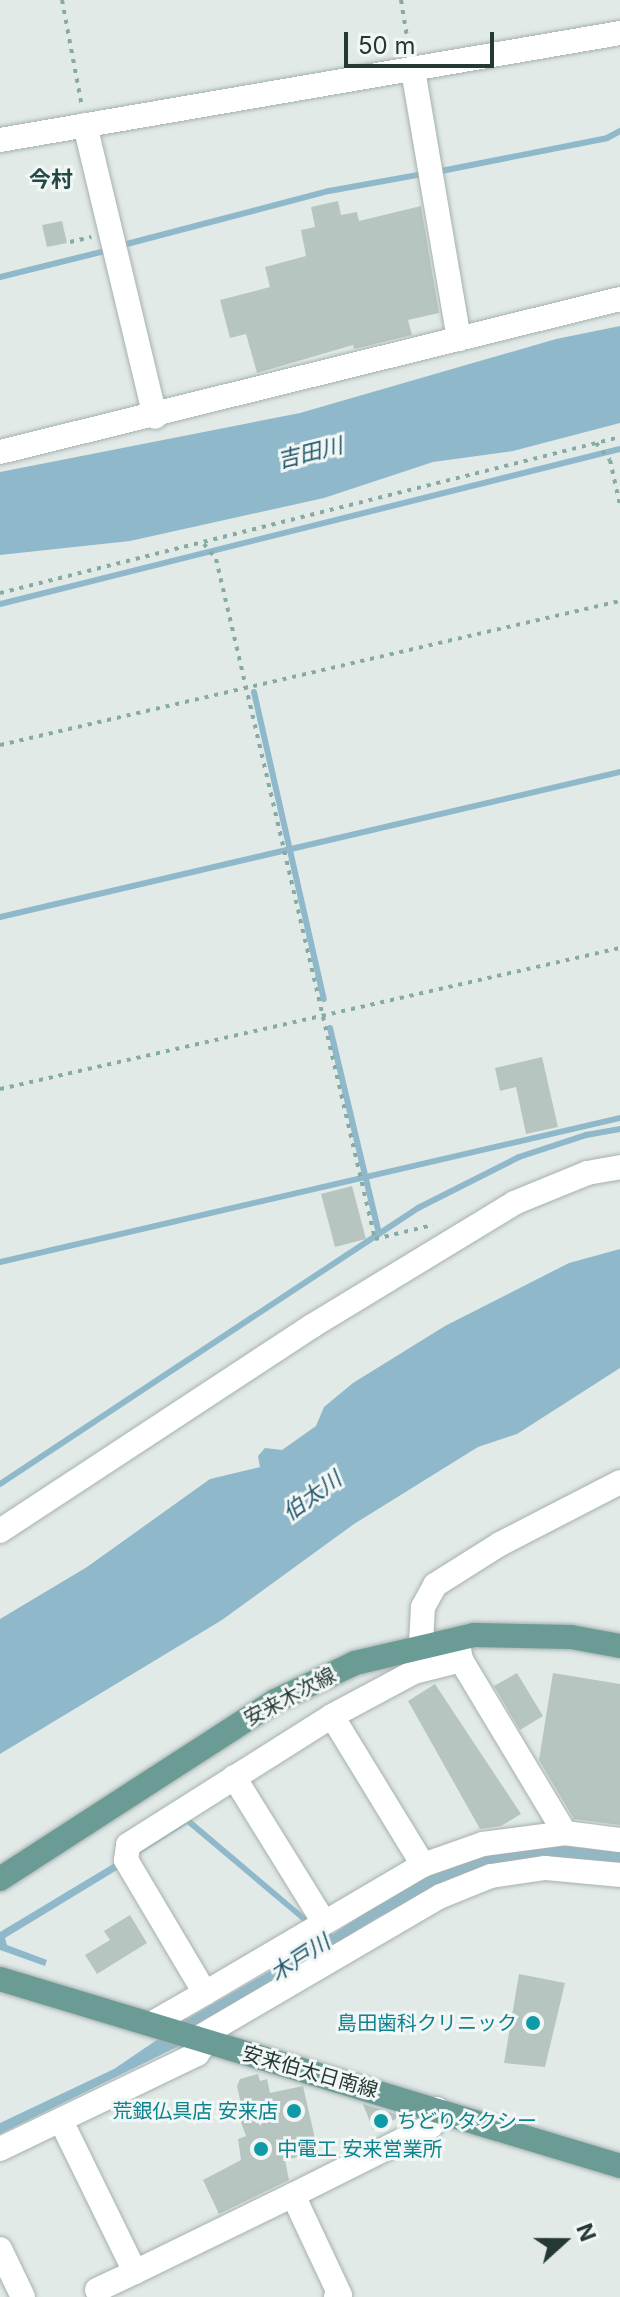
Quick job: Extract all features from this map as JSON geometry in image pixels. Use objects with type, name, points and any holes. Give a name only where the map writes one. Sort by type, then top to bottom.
[{"type":"main road","name":"安来木次線","points":[[0,1879],[288,1694],[355,1663],[421,1644],[459,1649],[571,1637],[620,1646]]},
{"type":"main road","name":"安来伯太日南線","points":[[0,1979],[620,2166]]},
{"type":"street","points":[[0,140],[620,33]]},
{"type":"street","points":[[413,70],[459,339]]},
{"type":"street","points":[[85,125],[155,417]]},
{"type":"street","points":[[0,452],[155,417],[620,299]]},
{"type":"street","points":[[0,1531],[312,1326],[514,1203],[587,1173],[620,1167]]},
{"type":"street","points":[[421,1644],[423,1607],[435,1585],[500,1544],[620,1482]]},
{"type":"street","points":[[205,1993],[126,1860],[128,1845],[332,1716],[459,1649],[565,1833]]},
{"type":"street","points":[[332,1716],[423,1865]]},
{"type":"street","points":[[234,1777],[324,1922]]},
{"type":"street","points":[[157,2026],[205,1993],[423,1865],[483,1844],[565,1833],[620,1840]]},
{"type":"street","points":[[0,2149],[197,2054],[199,2040],[441,1896],[491,1876],[545,1868],[620,1875]]},
{"type":"street","points":[[94,2295],[431,2126],[437,2109]]},
{"type":"street","points":[[66,2131],[135,2272]]},
{"type":"street","points":[[293,2195],[340,2295],[336,2297]]},
{"type":"street","points":[[0,2249],[23,2297]]},
{"type":"path","points":[[62,0],[85,125]]},
{"type":"path","points":[[401,0],[413,70]]},
{"type":"path","points":[[0,593],[620,437]]},
{"type":"path","points":[[596,443],[610,460],[620,505]]},
{"type":"path","points":[[204,544],[216,559],[375,1239],[441,1223]]},
{"type":"path","points":[[0,745],[620,601]]},
{"type":"path","points":[[0,1089],[620,948]]},
{"type":"water","name":"吉田川","points":[[620,326],[620,423],[513,451],[433,462],[324,498],[130,541],[0,555],[0,472],[300,413],[556,339]]},
{"type":"water","name":"伯太川","points":[[620,1249],[620,1368],[517,1434],[478,1447],[354,1524],[222,1620],[0,1754],[0,1619],[87,1567],[210,1479],[260,1467],[258,1456],[265,1448],[282,1450],[316,1426],[324,1407],[353,1383],[445,1326],[569,1263]]},
{"type":"water","points":[[187,1816],[312,1922],[307,1925],[187,1824],[133,1858],[133,1851]]},
{"type":"water","name":"木戸川","points":[[563,1846],[620,1852],[620,1867],[444,1884],[377,1918],[197,2032],[175,2026],[325,1939],[319,1933],[324,1930],[333,1934],[413,1882],[469,1858]]},
{"type":"water","points":[[118,1861],[122,1867],[5,1938],[7,1945],[47,1960],[45,1966],[0,1950],[0,1932]]},
{"type":"water","points":[[167,2033],[189,2041],[0,2134],[0,2123],[114,2069]]},
{"type":"building","points":[[338,201],[341,215],[357,212],[359,221],[421,206],[439,313],[408,320],[412,335],[354,349],[353,345],[257,373],[246,334],[230,338],[220,300],[270,287],[265,267],[306,256],[301,230],[315,227],[311,207]]},
{"type":"building","points":[[62,221],[67,243],[47,247],[42,225]]},
{"type":"building","points":[[542,1057],[558,1127],[526,1134],[516,1087],[500,1091],[495,1068]]},
{"type":"building","points":[[352,1186],[366,1239],[335,1247],[321,1194]]},
{"type":"building","points":[[517,1673],[543,1716],[520,1730],[494,1686]]},
{"type":"building","points":[[553,1673],[620,1684],[620,1825],[574,1819],[539,1760]]},
{"type":"building","points":[[435,1684],[521,1814],[501,1826],[480,1829],[408,1701]]},
{"type":"building","points":[[130,1915],[147,1943],[97,1974],[85,1955],[110,1940],[104,1931]]},
{"type":"building","name":"島田歯科クリニック","points":[[519,1974],[565,1983],[545,2067],[504,2063]]},
{"type":"building","name":"中電工 安来営業所","points":[[258,2074],[260,2081],[267,2079],[270,2093],[303,2086],[318,2152],[285,2160],[289,2180],[219,2214],[203,2180],[241,2160],[238,2139],[246,2136],[235,2106],[241,2104],[237,2086],[240,2079]]},
{"type":"building","points":[[363,2104],[402,2116],[373,2130]]},
{"type":"waterway","points":[[436,172],[607,138],[620,131]]},
{"type":"waterway","points":[[119,246],[329,191],[423,174]]},
{"type":"waterway","points":[[0,277],[109,250]]},
{"type":"waterway","points":[[0,604],[620,449]]},
{"type":"waterway","points":[[254,692],[324,999]]},
{"type":"waterway","points":[[0,917],[620,772]]},
{"type":"waterway","points":[[330,1028],[379,1233]]},
{"type":"waterway","points":[[0,1262],[620,1118]]},
{"type":"waterway","points":[[0,1484],[418,1208],[519,1157],[586,1135],[620,1129]]},
{"type":"place","name":"島田歯科クリニック","points":[[533,2023]]},
{"type":"place","name":"荒銀仏具店 安来店","points":[[294,2111]]},
{"type":"place","name":"ちどりタクシー","points":[[381,2121]]},
{"type":"place","name":"中電工 安来営業所","points":[[261,2149]]},
{"type":"district","name":"今村","points":[[51,180]]}]
